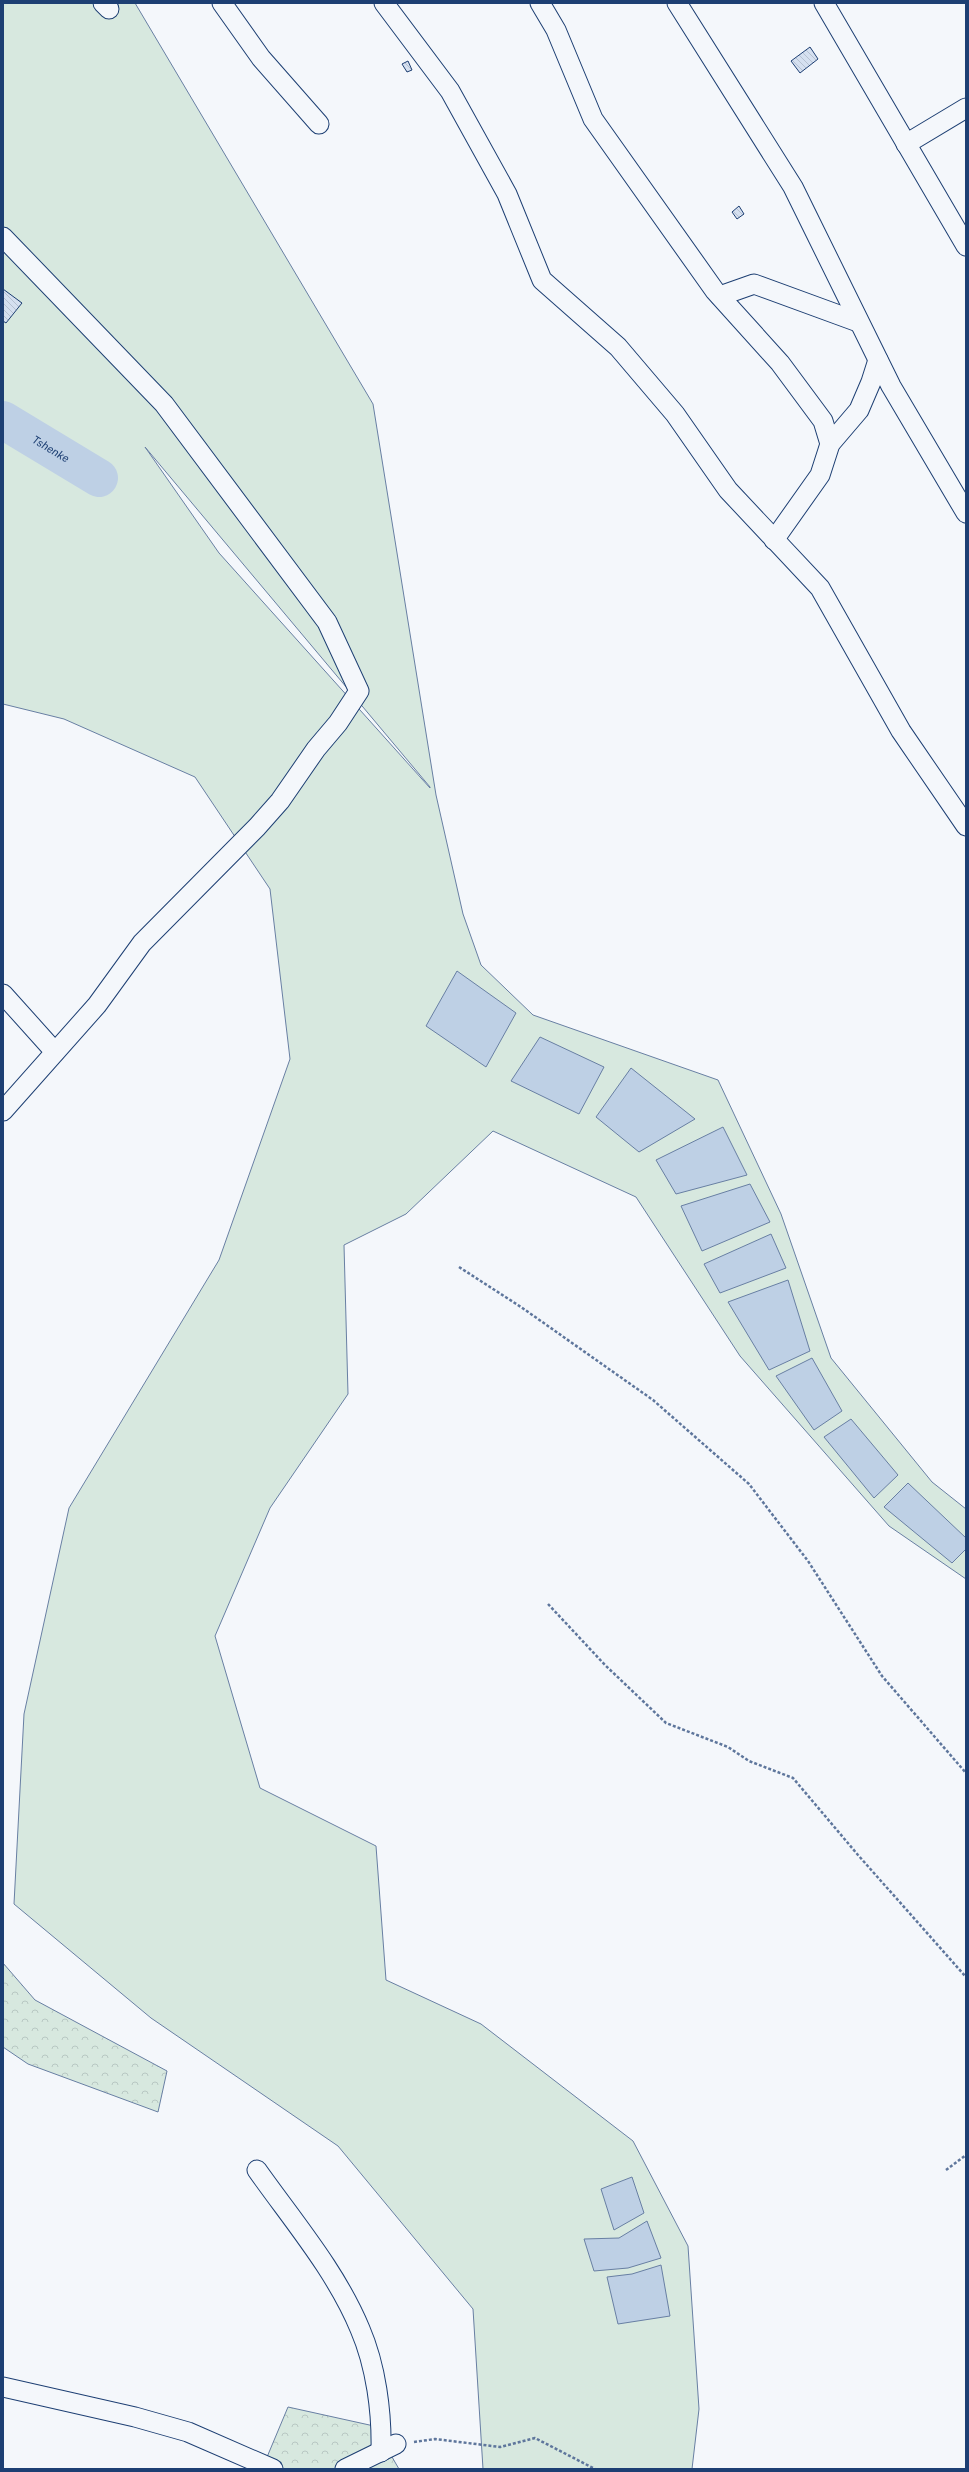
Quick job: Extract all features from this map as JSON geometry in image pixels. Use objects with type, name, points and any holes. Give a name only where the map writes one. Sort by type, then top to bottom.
[{"type":"street","points":[[222,3],[261,58],[318,124]]},
{"type":"street","points":[[384,3],[450,91],[507,194],[542,280],[618,347],[675,414],[728,490],[820,588],[901,731],[966,826]]},
{"type":"street","points":[[540,3],[556,30],[593,119],[676,238],[720,296],[780,363],[823,421],[830,444]]},
{"type":"street","points":[[677,3],[793,187],[878,360],[966,513]]},
{"type":"street","points":[[824,3],[966,246]]},
{"type":"street","points":[[906,144],[966,108]]},
{"type":"street","points":[[3,237],[164,404],[327,622],[359,691],[338,723],[316,749],[280,801],[257,827],[142,943],[96,1005],[3,1111]]},
{"type":"street","points":[[720,296],[754,284],[858,322]]},
{"type":"street","points":[[774,540],[820,475],[830,444],[858,410],[871,382],[878,360]]},
{"type":"street","points":[[3,994],[55,1052]]},
{"type":"street","points":[[257,2170],[326,2267],[361,2330],[379,2401],[388,2448],[345,2469]]},
{"type":"street","points":[[3,2387],[113,2411],[180,2430],[273,2469]]},
{"type":"path","points":[[458,1267],[521,1307],[653,1400],[749,1484],[808,1561],[882,1676],[966,1773]]},
{"type":"path","points":[[548,1604],[604,1665],[666,1723],[728,1747],[749,1761],[794,1778],[848,1844],[966,1977]]},
{"type":"path","points":[[946,2170],[966,2155]]},
{"type":"path","points":[[388,2448],[435,2440],[500,2447],[534,2438],[595,2469]]},
{"type":"green space","points":[[3,3],[135,3],[373,404],[436,795],[463,914],[481,965],[533,1015],[718,1080],[781,1214],[831,1358],[932,1482],[966,1509],[966,1579],[889,1526],[740,1356],[636,1197],[493,1131],[406,1214],[344,1245],[348,1394],[270,1508],[215,1636],[260,1788],[376,1846],[386,1980],[481,2024],[633,2141],[688,2246],[699,2409],[692,2469],[483,2469],[473,2309],[338,2146],[151,2018],[14,1904],[24,1714],[69,1508],[219,1260],[290,1059],[270,889],[195,777],[64,719],[3,704]],"holes":[[[145,447],[430,787],[219,553]]]},
{"type":"green space","points":[[3,1963],[35,2000],[167,2071],[158,2112],[28,2064],[3,2047]]},
{"type":"green space","points":[[288,2407],[374,2426],[399,2469],[262,2469]]},
{"type":"water","points":[[457,971],[516,1013],[486,1067],[426,1026]]},
{"type":"water","points":[[540,1037],[604,1067],[579,1114],[511,1081]]},
{"type":"water","points":[[631,1068],[695,1119],[639,1152],[596,1117]]},
{"type":"water","points":[[723,1127],[747,1175],[676,1194],[656,1160]]},
{"type":"water","points":[[750,1184],[770,1222],[702,1251],[681,1206]]},
{"type":"water","points":[[771,1234],[786,1268],[720,1293],[704,1264]]},
{"type":"water","points":[[788,1280],[810,1351],[769,1370],[728,1302]]},
{"type":"water","points":[[812,1358],[842,1411],[814,1430],[776,1376]]},
{"type":"water","points":[[851,1419],[898,1475],[874,1498],[824,1437]]},
{"type":"water","points":[[908,1483],[966,1538],[966,1549],[952,1563],[884,1507]]},
{"type":"water","points":[[632,2177],[644,2213],[614,2230],[601,2189]]},
{"type":"water","points":[[647,2221],[661,2258],[628,2268],[594,2271],[584,2239],[619,2238]]},
{"type":"water","points":[[661,2265],[670,2316],[618,2324],[607,2277],[632,2274]]},
{"type":"building","points":[[810,47],[818,59],[800,73],[791,61]]},
{"type":"building","points":[[408,61],[412,70],[407,72],[402,64]]},
{"type":"building","points":[[739,206],[744,214],[737,219],[732,212]]},
{"type":"building","points":[[3,289],[22,303],[6,323],[3,321]]},
{"type":"waterway","name":"Tshenke","points":[[3,420],[99,478]]}]
